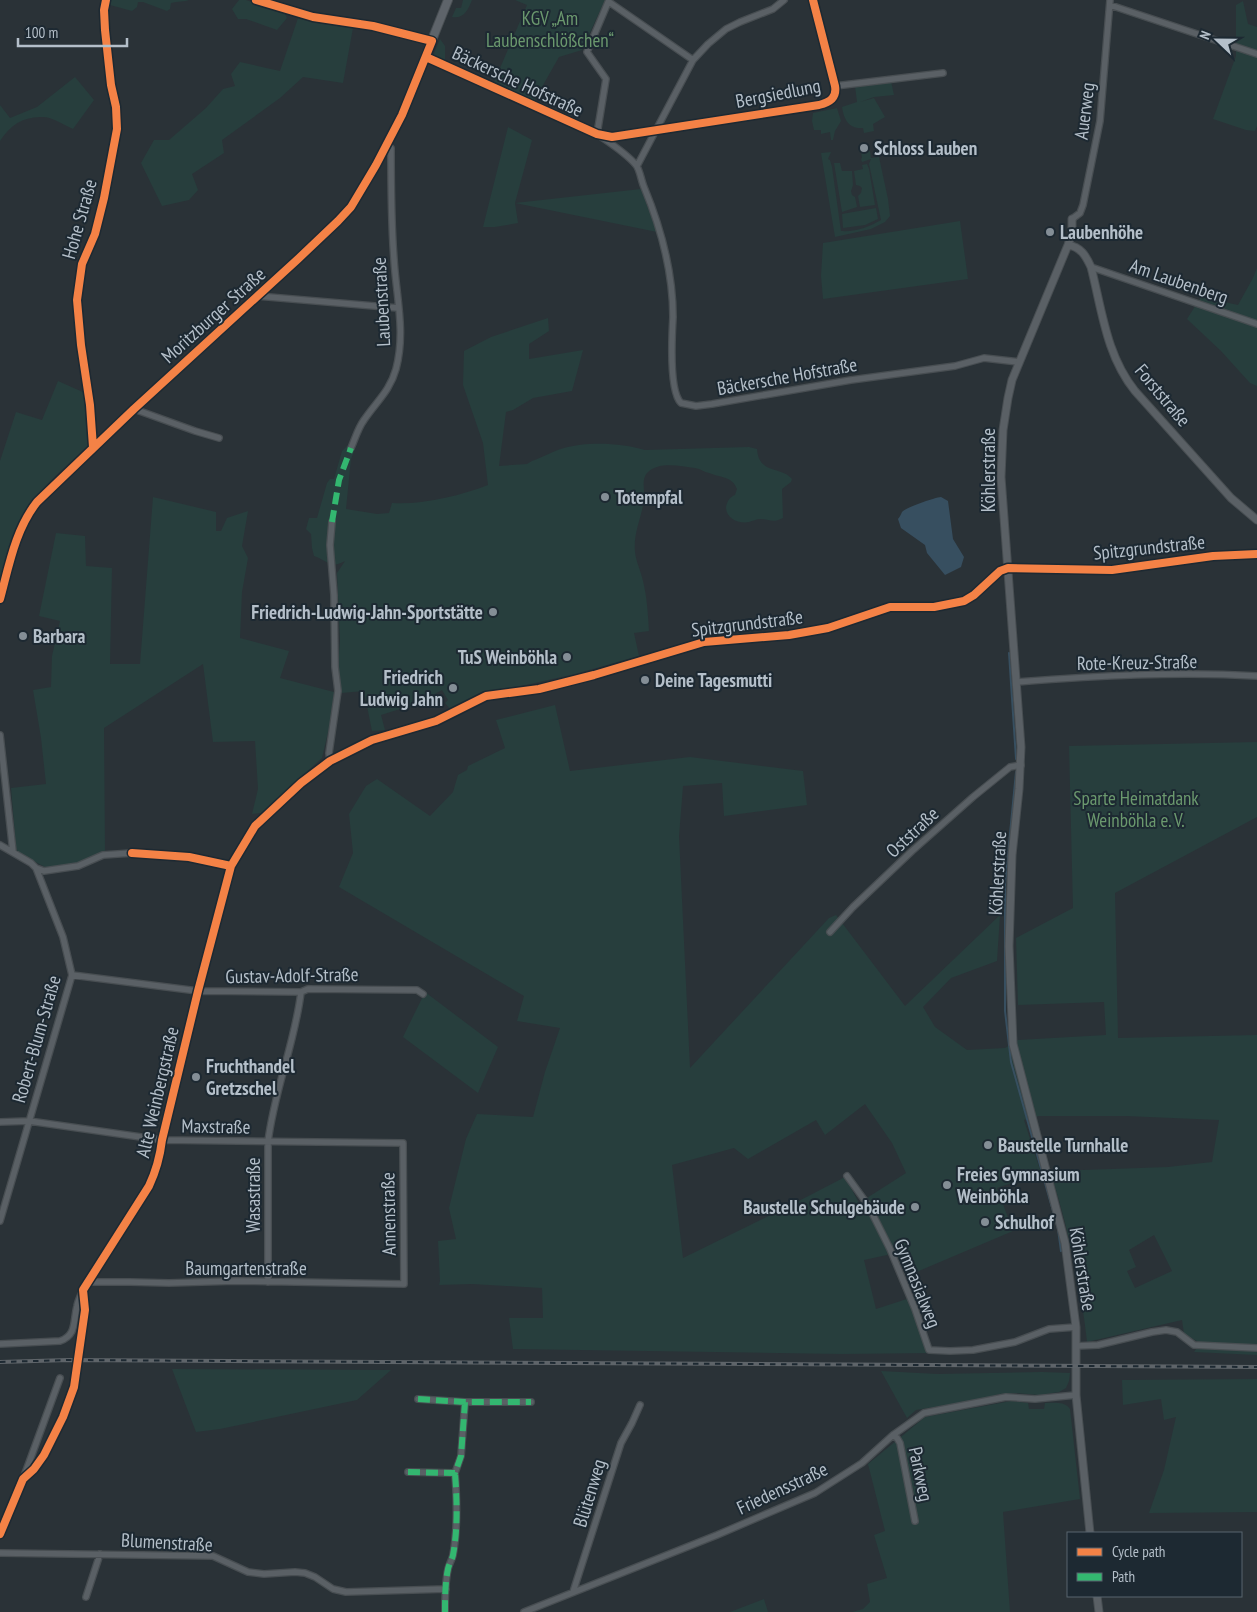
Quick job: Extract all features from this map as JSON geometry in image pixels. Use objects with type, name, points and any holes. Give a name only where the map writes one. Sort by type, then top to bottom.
[{"type":"main road","name":"Moritzburger Straße","points":[[0,599],[18,536],[28,514],[37,502],[93,447],[325,234],[351,207],[402,115],[448,0]]},
{"type":"street","name":"Hohe Straße","points":[[93,447],[90,405],[81,345],[77,300],[82,264],[94,234],[104,198],[116,128],[116,107],[111,85],[105,30],[104,10],[106,0]]},
{"type":"street","points":[[256,0],[313,17],[373,26],[432,41]]},
{"type":"street","points":[[637,166],[693,60],[726,29],[773,9],[784,0]]},
{"type":"street","name":"Bergsiedlung","points":[[657,130],[819,105],[827,103],[833,98],[835,86],[813,0]]},
{"type":"street","points":[[657,130],[612,138],[597,134],[606,79],[587,52],[609,1],[693,60]]},
{"type":"street","points":[[1110,2],[1257,54]]},
{"type":"street","name":"Auerweg","points":[[1072,219],[1080,213],[1084,205],[1099,129],[1110,2]]},
{"type":"street","name":"Bäckersche Hofstraße","points":[[426,57],[597,134],[611,143],[637,166],[639,176],[656,217],[670,272],[675,395],[681,403],[696,406],[712,404],[852,380],[955,366],[984,358],[1018,362]]},
{"type":"street","name":"Bergsiedlung","points":[[835,86],[943,73]]},
{"type":"street","name":"Laubenstraße","points":[[351,448],[364,420],[392,381],[396,369],[401,335],[393,254],[391,148],[387,145]]},
{"type":"street","name":"Köhlerstraße","points":[[1072,219],[1072,233],[1068,246],[1018,362],[1008,398],[1001,464],[1021,747],[1012,855],[1009,946],[1013,1044],[1065,1243],[1076,1327],[1076,1395],[1090,1532]]},
{"type":"street","name":"Forststraße","points":[[1068,246],[1076,247],[1082,252],[1091,267],[1108,341],[1114,359],[1123,375],[1135,391],[1231,498],[1257,520]]},
{"type":"street","name":"Am Laubenberg","points":[[1091,267],[1257,324]]},
{"type":"street","points":[[257,296],[398,308]]},
{"type":"street","points":[[134,409],[219,438]]},
{"type":"street","points":[[330,761],[329,753],[338,691],[335,668],[334,588],[330,544],[332,522]]},
{"type":"street","name":"Spitzgrundstraße","points":[[231,866],[255,826],[301,783],[330,761],[372,740],[436,721],[486,696],[539,690],[699,643],[788,636],[828,628],[890,607],[934,606],[964,601],[974,595],[1000,570],[1008,568],[1112,570],[1214,556],[1257,554]]},
{"type":"street","name":"Rote-Kreuz-Straße","points":[[1017,682],[1098,676],[1257,676]]},
{"type":"street","points":[[0,736],[13,852]]},
{"type":"street","name":"Oststraße","points":[[830,932],[912,851],[973,797],[1010,767],[1021,765]]},
{"type":"street","points":[[0,845],[44,871],[78,866],[103,855],[132,853]]},
{"type":"street","name":"Alte Weinbergstraße","points":[[0,1344],[68,1339],[72,1333],[77,1303],[83,1290],[149,1186],[160,1159],[162,1140],[198,991],[231,866]]},
{"type":"street","name":"Robert-Blum-Straße","points":[[0,1221],[72,975],[63,937],[36,868]]},
{"type":"street","name":"Gustav-Adolf-Straße","points":[[72,975],[198,991],[417,990],[424,994]]},
{"type":"street","name":"Wasastraße","points":[[268,1282],[268,1142],[270,1120],[286,1066],[301,992]]},
{"type":"street","name":"Maxstraße","points":[[0,1122],[29,1121],[162,1140],[402,1143]]},
{"type":"street","name":"Annenstraße","points":[[402,1143],[404,1284]]},
{"type":"street","name":"Gymnasialweg","points":[[847,1176],[868,1205],[890,1249],[915,1309],[929,1350],[950,1352],[973,1350],[1015,1342],[1049,1329],[1076,1327]]},
{"type":"street","name":"Baumgartenstraße","points":[[89,1282],[169,1283],[234,1281],[404,1284]]},
{"type":"street","points":[[83,1290],[85,1310]]},
{"type":"street","points":[[1076,1346],[1085,1347],[1104,1344],[1166,1330],[1177,1332],[1194,1345],[1257,1348]]},
{"type":"street","points":[[0,1534],[23,1479],[60,1378]]},
{"type":"street","name":"Friedensstraße","points":[[528,1611],[717,1535],[815,1493],[862,1463],[893,1436],[924,1413],[1006,1397],[1035,1399],[1076,1395]]},
{"type":"street","points":[[418,1399],[464,1402],[531,1402]]},
{"type":"street","points":[[445,1612],[448,1570],[453,1556],[457,1505],[455,1473],[461,1456],[464,1402]]},
{"type":"street","name":"Blütenweg","points":[[573,1592],[619,1449],[640,1405]]},
{"type":"street","name":"Parkweg","points":[[893,1436],[900,1443],[915,1521]]},
{"type":"street","points":[[408,1472],[455,1473]]},
{"type":"street","name":"Blumenstraße","points":[[0,1553],[213,1556],[248,1572],[264,1574],[305,1573],[333,1588],[346,1592],[446,1589]]},
{"type":"street","points":[[86,1597],[100,1554]]},
{"type":"street","points":[[1097,1597],[1098,1612]]},
{"type":"green space","points":[[111,0],[189,0],[171,3],[170,9],[167,11],[138,2],[137,7],[132,11],[110,5]]},
{"type":"green space","points":[[239,0],[246,0],[284,12],[287,18],[277,30],[246,19],[238,19],[232,9]]},
{"type":"green space","points":[[463,0],[472,0],[463,15],[452,17],[456,8],[461,8]]},
{"type":"green space","name":"KGV „Am Laubenschlößchen“","points":[[515,0],[605,0],[582,50],[559,57],[534,101],[494,82],[527,5]]},
{"type":"green space","points":[[1243,1],[1248,24],[1257,27],[1257,126],[1255,131],[1246,130],[1213,119],[1236,56],[1236,5]]},
{"type":"green space","points":[[298,18],[353,28],[343,83],[303,77],[280,98],[222,140],[224,153],[192,174],[198,190],[189,200],[162,206],[141,163],[154,140],[169,140],[206,108],[223,89],[235,86],[231,74],[240,62],[280,71]]},
{"type":"green space","points":[[440,39],[445,46],[445,62],[433,56]]},
{"type":"green space","points":[[75,77],[94,100],[73,129],[47,117],[36,117],[24,120],[13,126],[0,141],[0,105],[10,118],[37,107]]},
{"type":"green space","points":[[891,81],[894,95],[874,97],[860,102],[874,98],[885,117],[873,124],[874,131],[864,133],[863,128],[854,127],[848,123],[842,107],[857,102],[855,86]]},
{"type":"green space","points":[[837,108],[841,121],[835,131],[833,140],[831,140],[830,132],[821,134],[821,130],[814,130],[813,113]]},
{"type":"green space","points":[[508,127],[532,140],[515,203],[518,223],[483,227]]},
{"type":"green space","points":[[870,151],[871,158],[879,157],[890,216],[885,222],[871,229],[835,237],[821,153],[831,152],[828,159],[832,167],[841,231],[852,231],[881,220],[869,164],[871,159],[862,162],[861,159],[861,152]]},
{"type":"green space","points":[[834,163],[840,163],[842,171],[852,171],[853,185],[851,191],[855,197],[857,207],[842,212]]},
{"type":"green space","points":[[867,164],[875,205],[860,207],[858,196],[862,188],[856,185],[854,171],[863,169],[862,165]]},
{"type":"green space","points":[[641,189],[657,232],[515,203]]},
{"type":"green space","points":[[876,208],[878,219],[865,225],[843,228],[842,214]]},
{"type":"green space","points":[[960,221],[968,279],[823,299],[821,276],[823,243]]},
{"type":"green space","points":[[1257,268],[1257,386],[1250,383],[1221,351],[1187,319],[1201,297],[1238,305]]},
{"type":"green space","points":[[548,318],[549,331],[529,344],[529,359],[583,350],[572,391],[533,398],[506,412],[499,466],[527,464],[560,449],[583,444],[616,444],[645,450],[749,447],[757,449],[762,463],[766,466],[782,472],[792,479],[782,489],[783,518],[774,521],[761,519],[745,522],[734,520],[728,515],[726,507],[737,489],[726,478],[697,468],[683,466],[670,465],[652,469],[644,479],[644,499],[636,532],[635,545],[645,593],[649,631],[634,633],[639,656],[575,674],[512,688],[482,692],[450,709],[445,703],[448,700],[442,690],[402,712],[400,709],[381,715],[385,730],[372,731],[364,691],[341,693],[338,666],[340,641],[337,573],[345,561],[333,564],[314,556],[311,534],[306,529],[309,518],[317,518],[327,483],[330,479],[334,479],[342,451],[347,446],[355,449],[351,459],[346,509],[377,514],[389,513],[392,503],[416,503],[441,499],[488,485],[483,443],[463,385],[464,351],[491,337]]},
{"type":"green space","points":[[58,381],[85,393],[90,444],[47,484],[25,511],[13,537],[0,585],[0,461],[16,412],[42,420]]},
{"type":"green space","points":[[153,497],[216,512],[216,531],[221,531],[227,518],[248,511],[242,546],[248,558],[242,592],[240,638],[289,651],[280,678],[334,692],[330,724],[322,758],[261,813],[252,814],[258,789],[255,741],[213,742],[203,664],[104,728],[105,851],[79,863],[47,868],[18,853],[11,788],[46,784],[33,690],[51,687],[52,656],[60,621],[39,616],[56,533],[85,536],[86,566],[112,568],[110,664],[140,664]]},
{"type":"green space","name":"Sparte Heimatdank Weinböhla e. V.","points":[[555,705],[570,771],[690,757],[803,771],[807,805],[724,816],[722,783],[683,786],[679,836],[690,1068],[829,918],[836,915],[905,1006],[1000,915],[997,961],[951,978],[923,1007],[935,1027],[967,1050],[1005,1048],[1018,1040],[1106,1035],[1104,1002],[1018,1005],[1016,938],[1073,908],[1069,746],[1257,742],[1257,817],[1115,893],[1118,1038],[1257,1035],[1257,1355],[1194,1352],[1200,1343],[1184,1334],[1182,1320],[1087,1342],[1074,1259],[1052,1177],[1055,1171],[1168,1167],[1212,1162],[1219,1120],[1126,1116],[1039,1116],[1024,1120],[1041,1173],[997,1188],[1013,1231],[907,1276],[896,1253],[864,1260],[876,1309],[913,1297],[933,1353],[841,1354],[513,1349],[509,1318],[543,1318],[542,1288],[472,1284],[439,1285],[438,1241],[456,1239],[449,1208],[466,1139],[477,1114],[533,1117],[545,1072],[560,1028],[517,1021],[524,996],[339,887],[353,853],[349,814],[366,786],[377,779],[430,816],[453,792],[458,775],[467,770],[468,766],[505,748],[496,720]],"holes":[[[865,1104],[892,1143],[906,1173],[859,1203],[845,1177],[683,1258],[672,1165],[734,1148],[748,1159],[816,1120],[825,1135]],[[1154,1235],[1172,1271],[1135,1288],[1127,1271],[1136,1267],[1129,1250]]]},
{"type":"green space","points":[[425,992],[498,1047],[478,1093],[403,1037]]},
{"type":"green space","points":[[172,1369],[391,1370],[357,1400],[220,1429],[196,1432]]},
{"type":"green space","points":[[881,1371],[937,1374],[1070,1373],[1066,1388],[1059,1392],[1039,1395],[999,1394],[982,1399],[916,1410],[907,1418]]},
{"type":"green space","points":[[1257,1379],[1257,1512],[1149,1513],[1164,1470],[1176,1417],[1164,1420],[1161,1399],[1123,1405],[1122,1380]]},
{"type":"green space","points":[[1011,1401],[1028,1403],[1029,1409],[1044,1409],[1045,1403],[1068,1406],[1070,1409],[1080,1499],[1003,1512],[1010,1612],[852,1612],[863,1609],[870,1602],[867,1584],[887,1578],[874,1535],[885,1531],[868,1464],[925,1417]]},
{"type":"green space","points":[[764,1599],[768,1612],[730,1612]]},
{"type":"water","points":[[941,497],[948,501],[953,539],[964,557],[961,567],[945,575],[927,553],[925,545],[901,528],[898,519],[902,512],[909,508]]},
{"type":"waterway","points":[[1009,653],[1016,759]]},
{"type":"waterway","points":[[1016,772],[1005,885],[1005,1011],[1011,1062],[1058,1229],[1061,1251]]},
{"type":"railway","points":[[0,1362],[69,1360],[1257,1367]]},
{"type":"marked path","points":[[332,522],[339,480],[351,448]]},
{"type":"marked path","points":[[418,1399],[465,1402]]},
{"type":"marked path","points":[[408,1472],[455,1473],[461,1456],[465,1402],[531,1402]]},
{"type":"marked path","points":[[445,1612],[446,1580],[456,1535],[455,1473]]},
{"type":"cycle path","points":[[93,447],[90,405],[81,345],[77,300],[82,264],[95,234],[117,129],[116,107],[111,85],[105,30],[104,10],[106,0]]},
{"type":"cycle path","points":[[0,599],[18,536],[29,513],[37,502],[134,409],[298,259],[351,207],[376,165],[402,115],[432,41],[373,26],[313,17],[256,0]]},
{"type":"cycle path","points":[[426,57],[597,134],[612,137],[819,105],[829,101],[835,94],[835,86],[813,0]]},
{"type":"cycle path","points":[[0,1534],[23,1479],[34,1469],[44,1455],[63,1417],[74,1387],[85,1310],[83,1290],[149,1186],[156,1169],[198,991],[231,866],[255,826],[301,783],[330,761],[372,740],[436,721],[486,696],[539,689],[594,675],[704,642],[789,635],[828,628],[890,607],[934,607],[964,601],[974,595],[1000,571],[1008,568],[1112,570],[1213,556],[1257,554]]},
{"type":"cycle path","points":[[132,853],[189,857],[231,866]]},
{"type":"place","name":"Schloss Lauben","points":[[864,148]]},
{"type":"place","name":"Laubenhöhe","points":[[1050,232]]},
{"type":"place","name":"Totempfal","points":[[605,497]]},
{"type":"place","name":"Friedrich-Ludwig-Jahn-Sportstätte","points":[[493,612]]},
{"type":"place","name":"Barbara","points":[[23,636]]},
{"type":"place","name":"TuS Weinböhla","points":[[567,657]]},
{"type":"place","name":"Deine Tagesmutti","points":[[645,680]]},
{"type":"place","name":"Friedrich Ludwig Jahn","points":[[453,688]]},
{"type":"place","name":"Fruchthandel Gretzschel","points":[[196,1077]]},
{"type":"place","name":"Baustelle Turnhalle","points":[[988,1145]]},
{"type":"place","name":"Freies Gymnasium Weinböhla","points":[[947,1185]]},
{"type":"place","name":"Baustelle Schulgebäude","points":[[915,1207]]},
{"type":"place","name":"Schulhof","points":[[985,1222]]}]
